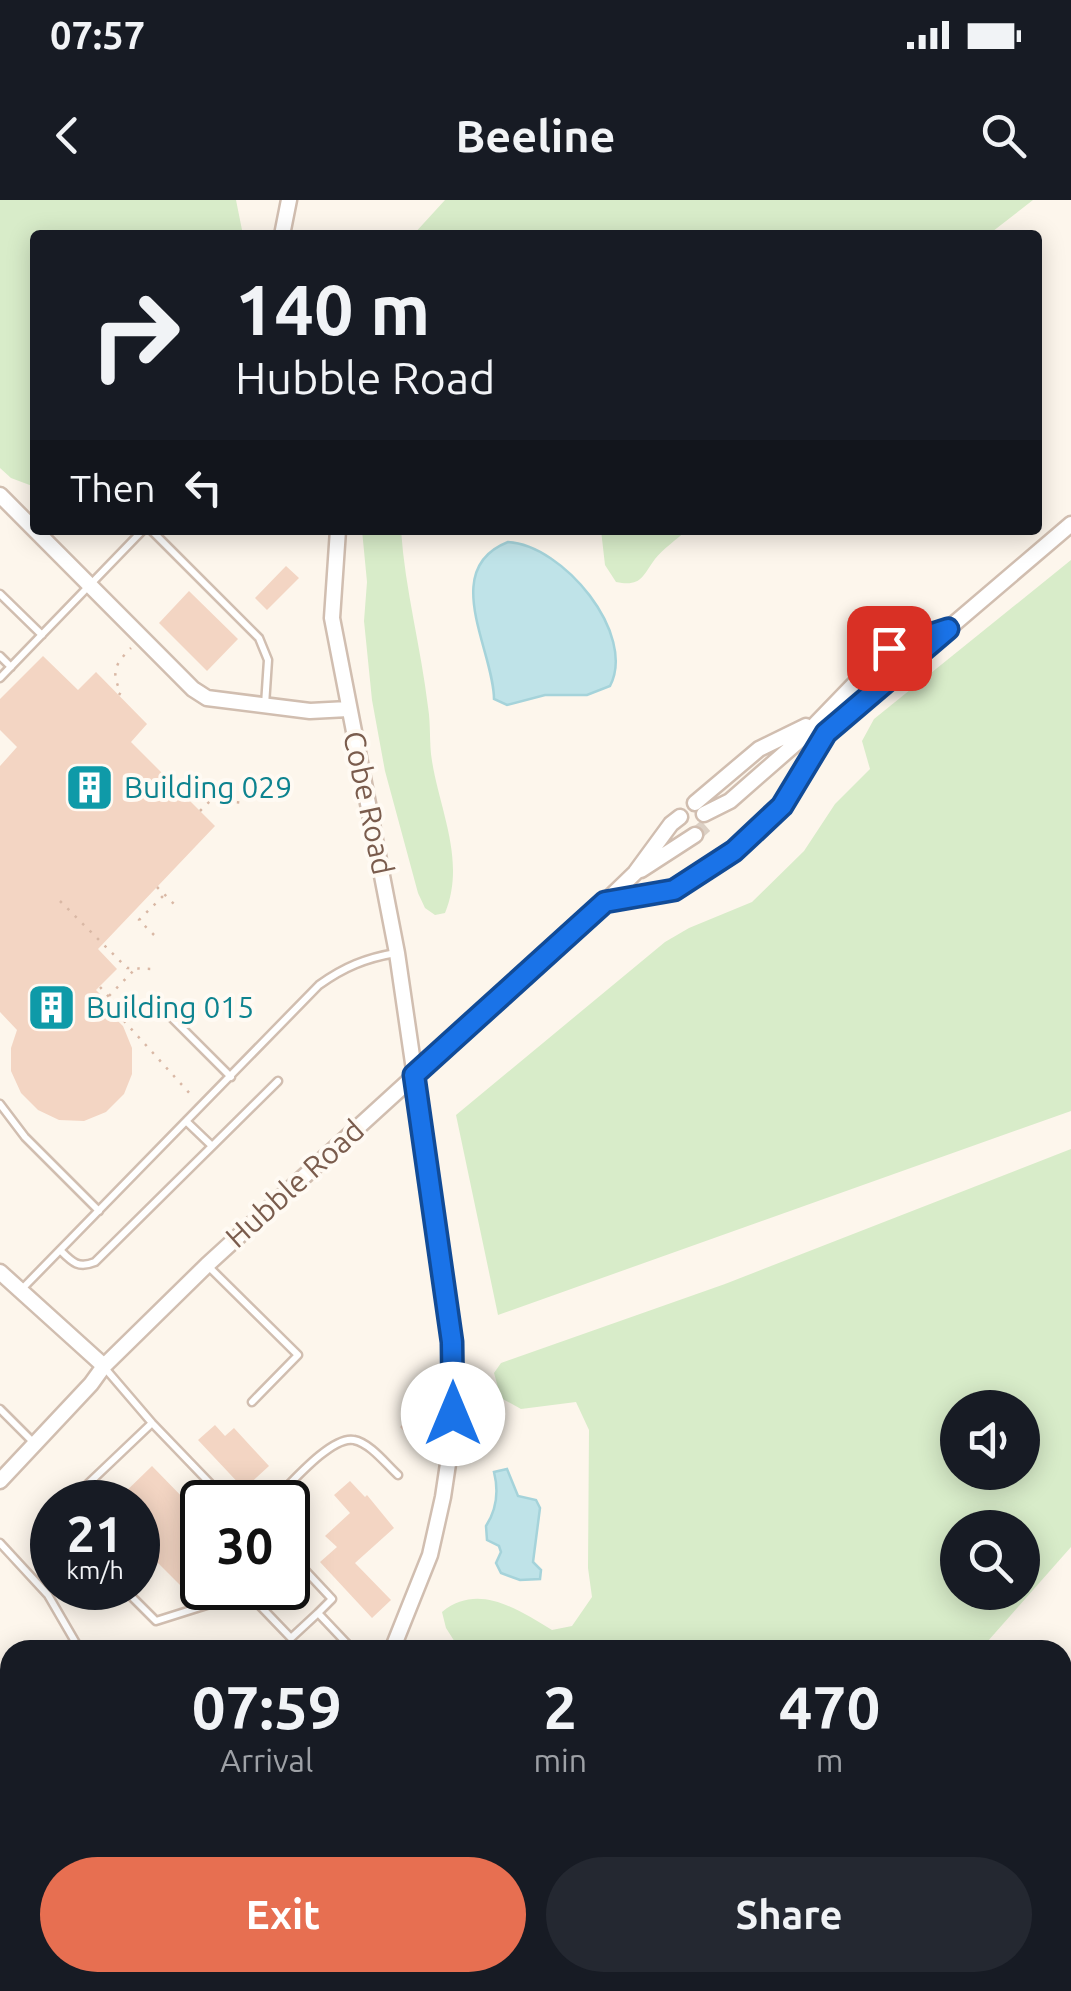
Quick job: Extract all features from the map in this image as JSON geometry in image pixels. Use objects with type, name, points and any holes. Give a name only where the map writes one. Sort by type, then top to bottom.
[{"type":"street","points":[[283,230],[290,200]]},
{"type":"street","points":[[0,495],[30,525]]},
{"type":"street","points":[[605,902],[674,890],[734,851],[782,806],[826,733],[1071,524]]},
{"type":"street","points":[[40,535],[207,698],[310,711],[348,709]]},
{"type":"street","name":"Cobe Road","points":[[338,535],[332,618],[397,952],[444,1283],[454,1384],[452,1444],[443,1498],[430,1554],[397,1640]]},
{"type":"street","points":[[820,719],[759,749],[703,813],[730,801],[820,719],[889,648],[948,629]]},
{"type":"street","name":"Hubble Road","points":[[1,1478],[92,1384],[104,1366],[207,1265],[635,873],[671,824],[688,827],[657,860],[635,873]]},
{"type":"street","points":[[0,1272],[104,1366]]},
{"type":"lane","points":[[0,678],[137,535]]},
{"type":"lane","points":[[156,535],[259,638],[268,660],[265,706]]},
{"type":"lane","points":[[0,594],[42,635]]},
{"type":"lane","points":[[0,656],[11,667]]},
{"type":"lane","points":[[20,1292],[330,977],[366,958],[397,952]]},
{"type":"lane","points":[[166,1012],[231,1077]]},
{"type":"lane","points":[[60,1250],[76,1265],[95,1262],[278,1081]]},
{"type":"lane","points":[[0,1104],[26,1138],[100,1210]]},
{"type":"lane","points":[[187,1122],[212,1146]]},
{"type":"lane","points":[[207,1265],[298,1354],[252,1402]]},
{"type":"lane","points":[[104,1366],[207,1480]]},
{"type":"lane","points":[[0,1410],[35,1444]]},
{"type":"lane","points":[[91,1480],[152,1423]]},
{"type":"lane","points":[[295,1480],[329,1448],[352,1439],[398,1474]]},
{"type":"lane","points":[[0,1543],[48,1595],[74,1640]]},
{"type":"lane","points":[[265,1610],[292,1638],[332,1600],[310,1576]]},
{"type":"lane","points":[[146,1610],[156,1620],[189,1610]]},
{"type":"lane","points":[[318,1613],[344,1640]]},
{"type":"path","points":[[119,695],[114,670],[136,644]]},
{"type":"path","points":[[200,810],[212,799],[243,803]]},
{"type":"path","points":[[157,887],[178,908]]},
{"type":"path","points":[[154,935],[139,920],[164,895]]},
{"type":"path","points":[[60,901],[126,968],[151,969]]},
{"type":"path","points":[[109,996],[136,968]]},
{"type":"path","points":[[100,986],[124,1020],[202,1107]]},
{"type":"green space","points":[[0,200],[236,200],[242,230],[30,230],[30,485],[11,478],[0,468]]},
{"type":"green space","points":[[445,200],[1033,200],[994,230],[418,230]]},
{"type":"green space","points":[[362,535],[402,535],[429,714],[432,761],[452,856],[451,894],[445,913],[435,915],[425,908],[418,893],[385,771],[372,700],[364,621],[367,582]]},
{"type":"green space","points":[[602,535],[681,535],[658,555],[640,579],[631,583],[616,582],[605,565]]},
{"type":"green space","points":[[1071,560],[1071,1111],[498,1315],[456,1115],[665,942],[752,902],[804,851],[835,804],[870,769],[862,741],[874,719]]},
{"type":"green space","points":[[1071,1149],[1071,1547],[1040,1582],[1040,1510],[940,1510],[940,1610],[1015,1610],[989,1640],[454,1640],[442,1612],[456,1603],[470,1599],[498,1602],[552,1630],[572,1626],[592,1597],[588,1568],[589,1430],[576,1402],[521,1409],[501,1398],[494,1373],[501,1363],[725,1284]]},
{"type":"water","points":[[508,542],[551,558],[590,596],[613,642],[616,665],[610,686],[587,695],[545,695],[507,705],[494,699],[473,591],[477,571],[488,555]]},
{"type":"water","points":[[507,1469],[518,1496],[536,1500],[540,1508],[533,1562],[541,1570],[540,1579],[520,1580],[501,1573],[496,1563],[501,1552],[499,1546],[487,1540],[486,1526],[496,1500],[494,1472]]},
{"type":"building","points":[[286,566],[299,578],[267,610],[255,598]]},
{"type":"building","points":[[189,591],[238,639],[207,671],[159,623]]},
{"type":"building","points":[[43,656],[78,690],[96,672],[147,724],[131,742],[215,826],[98,949],[117,969],[96,990],[104,998],[99,1003],[123,1026],[132,1048],[132,1074],[124,1094],[106,1112],[84,1121],[59,1120],[38,1110],[21,1093],[11,1071],[11,1048],[17,1030],[0,1012],[0,766],[17,747],[0,730],[0,699]]},
{"type":"building","points":[[409,1418],[429,1439],[420,1448],[400,1427]]},
{"type":"building","points":[[215,1425],[225,1436],[234,1428],[269,1466],[254,1480],[236,1480],[198,1440]]},
{"type":"building","points":[[152,1466],[180,1495],[180,1585],[160,1565],[160,1480],[138,1480]]},
{"type":"building","points":[[350,1481],[394,1528],[355,1563],[391,1600],[372,1618],[320,1562],[337,1547],[325,1536],[350,1513],[334,1495]]},
{"type":"tunnel","points":[[695,835],[710,822]]},
{"type":"place","name":"Building 029","points":[[89,788]]},
{"type":"place","name":"Building 015","points":[[51,1008]]},
{"type":"route","points":[[453,1414],[452,1342],[414,1075],[605,902],[674,890],[734,851],[782,806],[826,733],[948,629],[889,648]]}]
